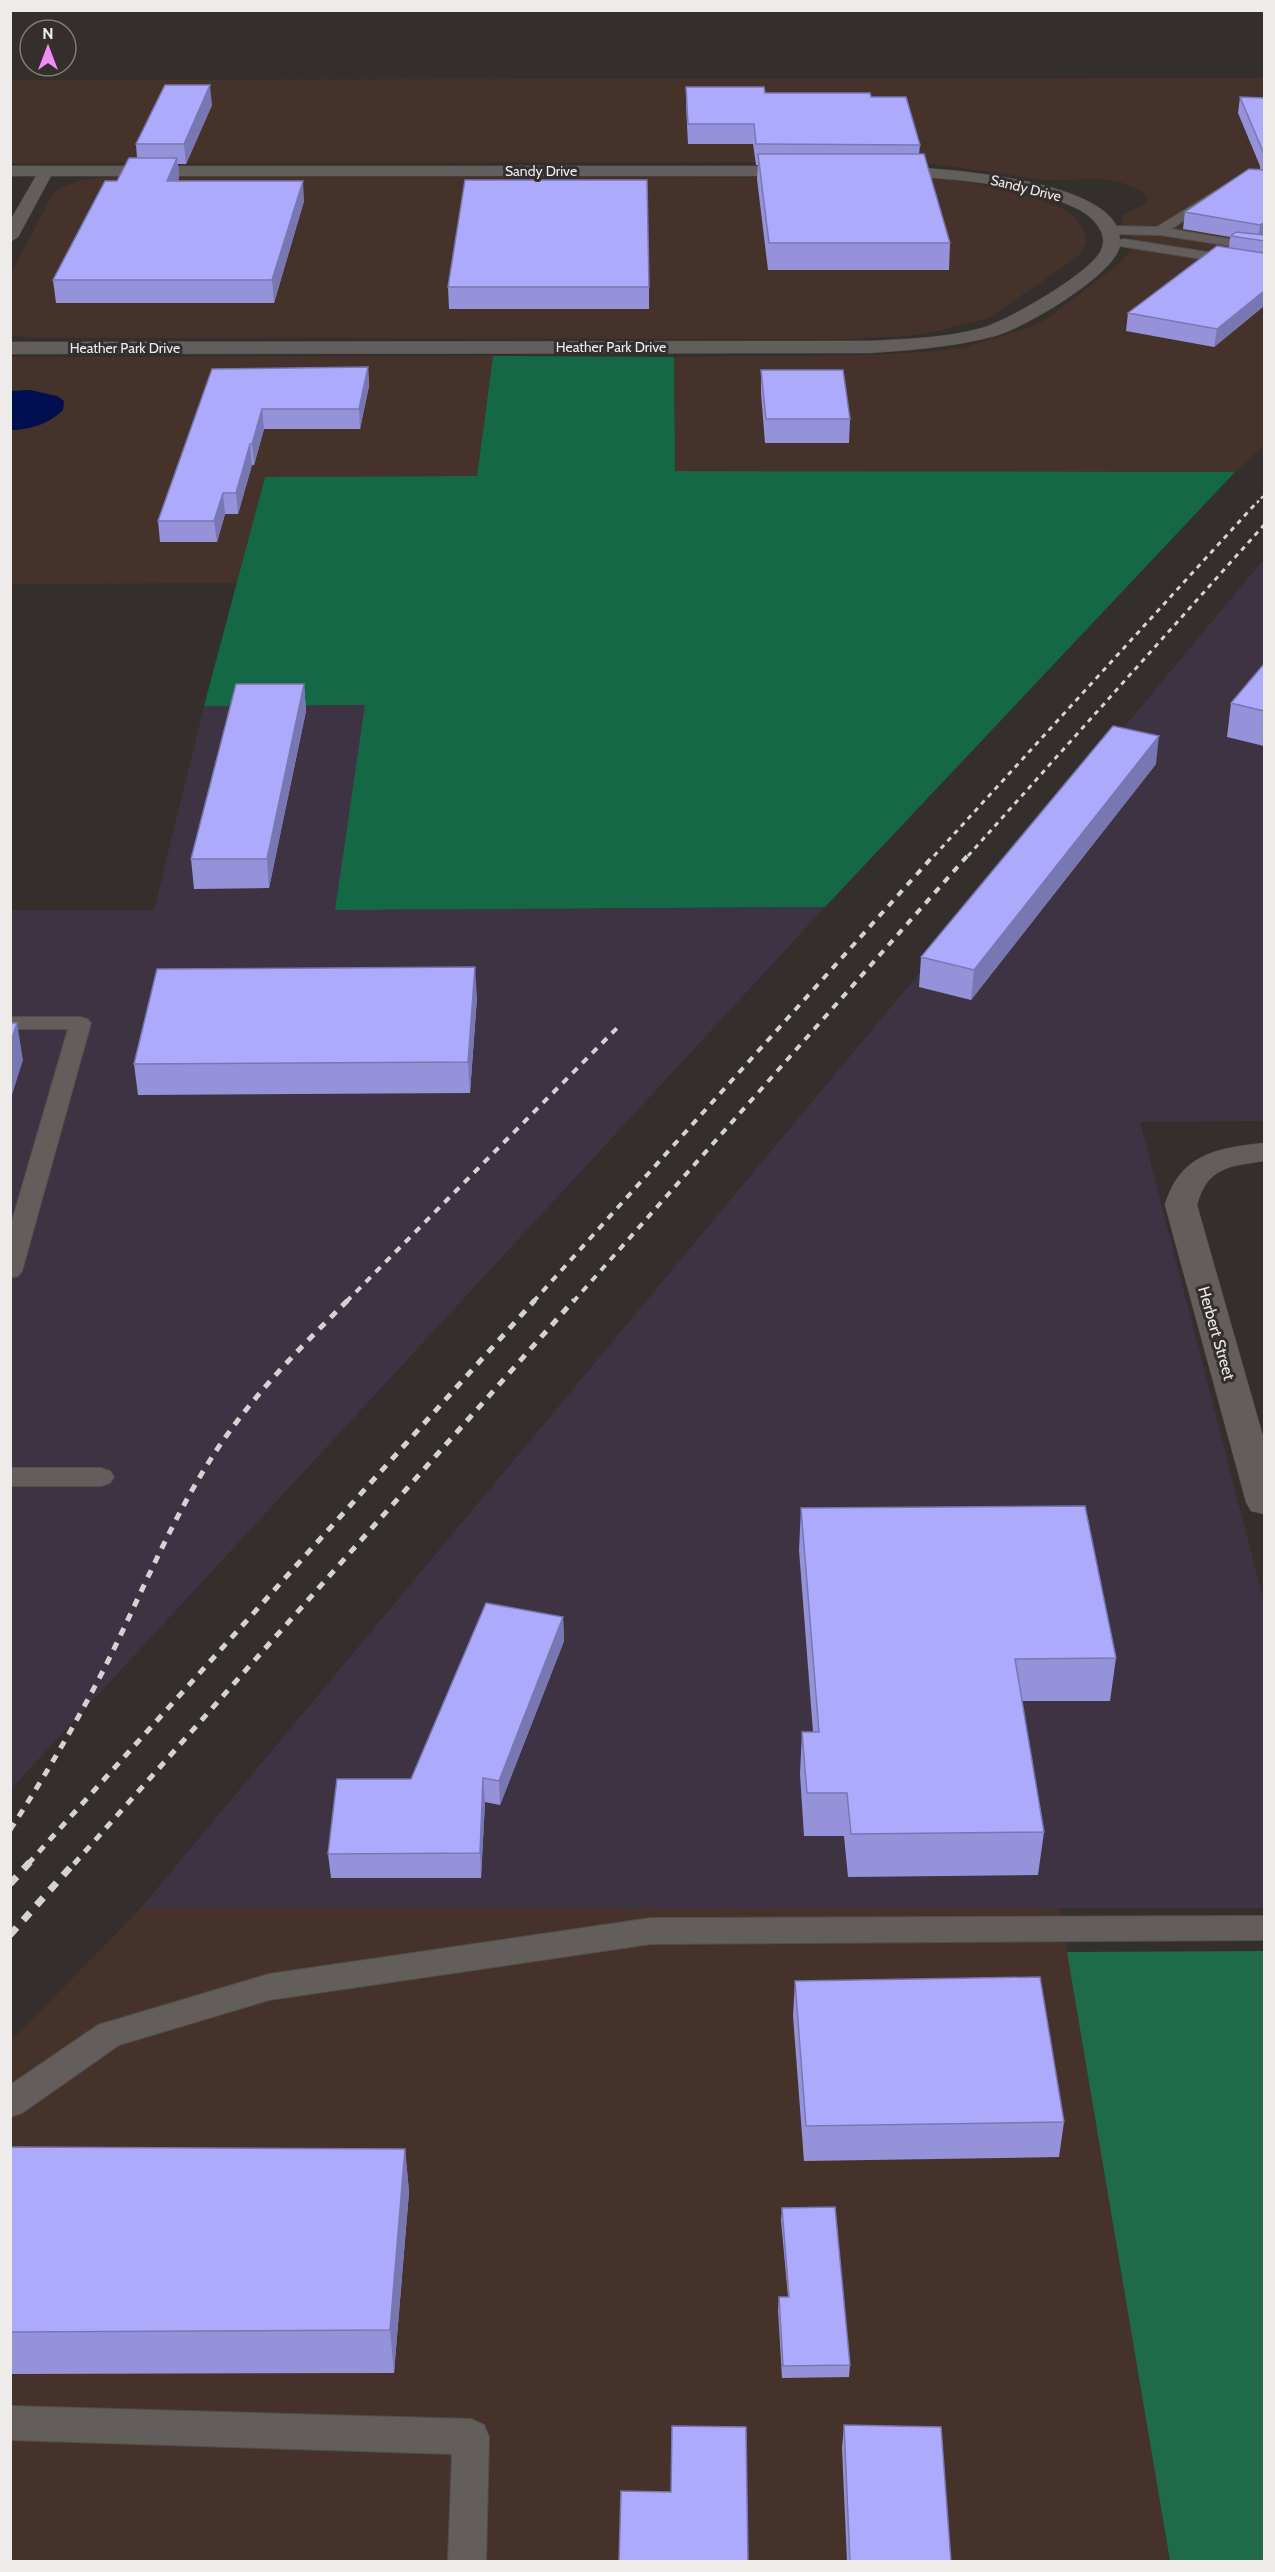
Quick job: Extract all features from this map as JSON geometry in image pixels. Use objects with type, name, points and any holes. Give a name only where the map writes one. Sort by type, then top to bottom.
[{"type":"street","name":"Sandy Drive","points":[[10,171],[817,171]]},
{"type":"street","points":[[10,237],[46,171]]},
{"type":"street","name":"Sandy Drive","points":[[874,171],[932,172],[982,178],[1078,197],[1104,221],[1112,236]]},
{"type":"street","name":"Heather Park Drive","points":[[10,348],[869,347],[911,344],[977,334],[1002,327],[1028,315],[1091,272],[1108,255],[1112,236]]},
{"type":"street","name":"Herbert Street","points":[[1264,1152],[1229,1156],[1202,1167],[1188,1183],[1181,1205],[1264,1502]]},
{"type":"lane","points":[[1160,231],[1241,178],[1264,182]]},
{"type":"lane","points":[[1112,236],[1160,231],[1260,248],[1264,245]]},
{"type":"lane","points":[[1112,236],[1264,265]]},
{"type":"lane","points":[[10,1023],[80,1023],[10,1271]]},
{"type":"lane","points":[[10,1477],[100,1477]]},
{"type":"lane","points":[[10,2103],[109,2035],[269,1987],[651,1930],[1264,1928]]},
{"type":"lane","points":[[10,2423],[471,2437],[467,2562]]},
{"type":"shaded area","points":[[1264,78],[1264,446],[1235,472],[675,471],[674,357],[871,355],[924,352],[962,348],[1032,327],[1051,316],[1122,261],[1131,250],[1132,237],[1122,220],[1123,215],[1145,204],[1147,197],[1140,190],[1123,183],[1100,179],[1044,180],[935,164],[886,162],[11,163],[10,80]]},
{"type":"shaded area","points":[[117,176],[933,178],[974,183],[1033,197],[1061,208],[1075,217],[1083,229],[1086,240],[1083,250],[1077,257],[989,318],[907,336],[847,339],[34,338],[11,336],[10,275],[55,190],[80,180]]},
{"type":"shaded area","points":[[493,356],[477,476],[265,477],[237,583],[11,584],[10,357]]},
{"type":"shaded area","points":[[30,390],[57,396],[64,401],[63,410],[52,419],[39,425],[11,430],[11,391]]},
{"type":"shaded area","points":[[1264,559],[1264,1121],[1140,1122],[1264,1602],[1264,1908],[141,1908]]},
{"type":"shaded area","points":[[366,705],[336,910],[825,907],[11,1789],[11,910],[154,910],[204,706]]},
{"type":"shaded area","points":[[141,1908],[1060,1908],[1170,2561],[11,2562],[11,2041]]},
{"type":"green space","points":[[493,356],[674,357],[675,471],[1235,472],[825,907],[335,910],[365,705],[204,706],[265,477],[477,476]]},
{"type":"green space","points":[[1264,1951],[1264,2561],[1170,2561],[1067,1952]]},
{"type":"building","points":[[165,85],[210,85],[184,144],[136,144]]},
{"type":"building","points":[[686,87],[764,87],[765,93],[870,93],[871,97],[906,97],[920,145],[756,144],[754,124],[688,124]]},
{"type":"building","points":[[1240,97],[1264,98],[1264,154]]},
{"type":"building","points":[[758,154],[924,154],[950,243],[769,243]]},
{"type":"building","points":[[129,158],[177,158],[167,181],[303,181],[272,280],[53,280],[105,181],[117,181]]},
{"type":"building","points":[[1249,169],[1264,170],[1264,223],[1260,225],[1185,212]]},
{"type":"building","points":[[465,180],[647,180],[649,287],[448,287]]},
{"type":"building","points":[[1236,232],[1264,235],[1264,241],[1231,236]]},
{"type":"building","points":[[1217,246],[1264,253],[1264,291],[1217,329],[1128,313]]},
{"type":"building","points":[[368,367],[359,409],[262,409],[236,493],[223,493],[214,521],[158,521],[212,369]]},
{"type":"building","points":[[761,370],[843,370],[850,419],[766,419]]},
{"type":"building","points":[[1264,664],[1264,711],[1231,703]]},
{"type":"building","points":[[236,684],[304,684],[267,859],[191,859]]},
{"type":"building","points":[[1113,726],[1159,736],[974,970],[921,957]]},
{"type":"building","points":[[475,967],[468,1062],[134,1064],[157,969]]},
{"type":"building","points":[[10,1023],[17,1023],[10,1044]]},
{"type":"building","points":[[1085,1506],[1116,1658],[1015,1659],[1044,1832],[851,1834],[847,1793],[807,1793],[802,1732],[819,1732],[801,1508]]},
{"type":"building","points":[[486,1603],[563,1617],[499,1781],[483,1778],[480,1853],[328,1854],[337,1779],[411,1779]]},
{"type":"building","points":[[1040,1977],[1064,2122],[806,2126],[795,1981]]},
{"type":"building","points":[[10,2147],[405,2149],[390,2330],[10,2332]]},
{"type":"building","points":[[835,2207],[850,2365],[783,2366],[779,2297],[789,2297],[782,2208]]},
{"type":"building","points":[[844,2425],[941,2427],[951,2562],[850,2562]]},
{"type":"building","points":[[672,2426],[746,2427],[748,2562],[619,2562],[621,2491],[671,2492]]},
{"type":"railway","points":[[1257,503],[1264,495]]},
{"type":"railway","points":[[934,856],[1258,501]]},
{"type":"railway","points":[[968,856],[1264,525]]},
{"type":"railway","points":[[533,1302],[935,854]]},
{"type":"railway","points":[[573,1302],[969,854]]},
{"type":"railway","points":[[346,1302],[621,1024]]},
{"type":"railway","points":[[10,1830],[84,1707],[198,1479],[228,1433],[260,1393],[348,1300]]},
{"type":"railway","points":[[28,1864],[535,1300]]},
{"type":"railway","points":[[74,1864],[574,1300]]},
{"type":"railway","points":[[10,1884],[30,1862]]},
{"type":"railway","points":[[10,1935],[75,1862]]}]
